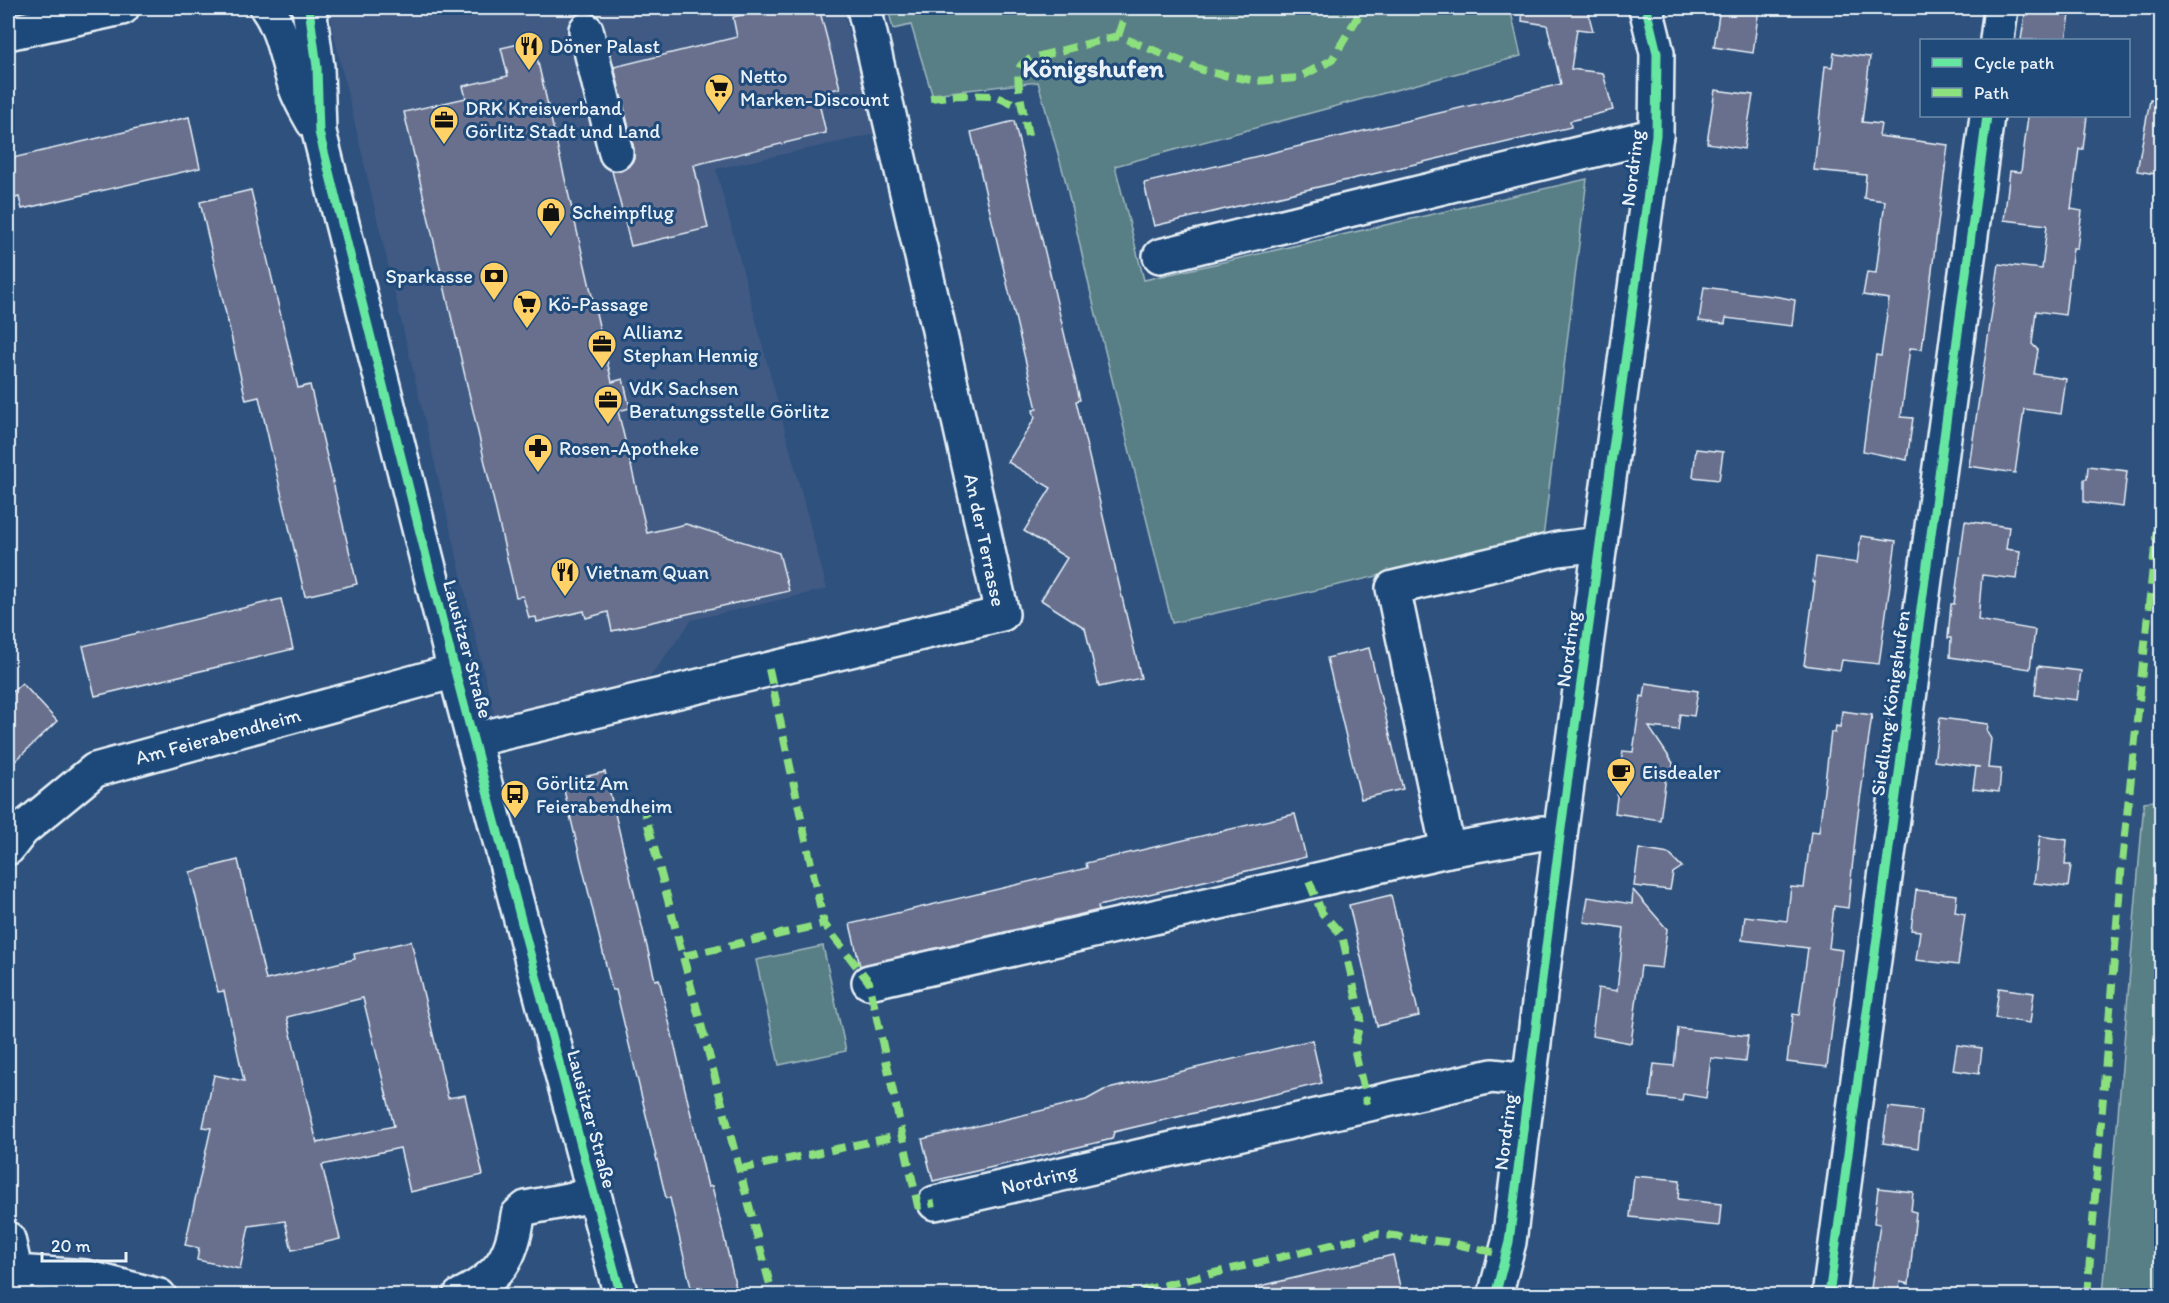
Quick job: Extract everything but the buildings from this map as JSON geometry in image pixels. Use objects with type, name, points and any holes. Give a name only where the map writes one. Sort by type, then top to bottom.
[{"type":"street","points":[[8,32],[74,8]]},
{"type":"street","points":[[8,32],[122,8]]},
{"type":"street","name":"Lausitzer Straße","points":[[267,8],[272,14],[297,91],[319,132]]},
{"type":"street","name":"Lausitzer Straße","points":[[309,8],[317,67],[319,132],[455,671],[621,1296]]},
{"type":"street","name":"An der Terrasse","points":[[473,740],[1002,614],[935,310],[864,8]]},
{"type":"street","name":"Nordring","points":[[1495,1296],[1509,1242],[1560,836],[1656,135],[1657,53],[1646,8]]},
{"type":"street","points":[[1997,39],[2001,8]]},
{"type":"street","points":[[586,30],[616,153]]},
{"type":"street","name":"Siedlung Königshufen","points":[[1829,1296],[1987,117]]},
{"type":"street","name":"Nordring","points":[[1160,256],[1656,135]]},
{"type":"street","points":[[1448,850],[1393,588],[1558,549],[1600,544]]},
{"type":"street","name":"Am Feierabendheim","points":[[8,848],[22,830],[95,770],[455,671]]},
{"type":"street","points":[[869,982],[1448,850],[1542,833],[1560,836]]},
{"type":"street","name":"Nordring","points":[[935,1203],[1492,1076],[1529,1080]]},
{"type":"street","points":[[460,1296],[481,1285],[498,1270],[515,1236],[518,1215],[525,1208],[594,1195]]},
{"type":"street","points":[[8,1239],[19,1284],[85,1277],[159,1296]]},
{"type":"shaded area","points":[[330,8],[842,8],[876,134],[716,169],[827,589],[692,620],[636,696],[502,719],[494,715],[332,27]]},
{"type":"green space","points":[[888,8],[1510,8],[1521,56],[1115,166],[1144,280],[1587,179],[1543,538],[1172,623],[1065,179],[1038,82],[932,94],[911,25],[893,29]]},
{"type":"green space","points":[[2161,800],[2161,1295],[2103,1295],[2144,802]]},
{"type":"green space","points":[[823,946],[846,1051],[779,1065],[756,960]]},
{"type":"marked path","points":[[1118,36],[1127,8]]},
{"type":"marked path","points":[[1028,136],[1018,81],[1021,65],[1032,58],[1118,36],[1208,72],[1256,81],[1298,78],[1332,60],[1363,8]]},
{"type":"marked path","points":[[930,98],[959,95],[994,96],[1023,107]]},
{"type":"marked path","points":[[2087,1296],[2121,873],[2162,481]]},
{"type":"marked path","points":[[769,669],[824,924],[869,982],[918,1206],[935,1203]]},
{"type":"marked path","points":[[642,802],[773,1296]]},
{"type":"marked path","points":[[1309,881],[1322,913],[1342,935],[1361,1018],[1354,1048],[1367,1104]]},
{"type":"marked path","points":[[684,956],[824,924]]},
{"type":"marked path","points":[[740,1169],[903,1135]]},
{"type":"marked path","points":[[1119,1296],[1377,1234],[1446,1242],[1506,1255]]},
{"type":"cycle path","points":[[309,8],[317,67],[319,132],[455,671],[621,1296]]},
{"type":"cycle path","points":[[1495,1296],[1509,1242],[1560,836],[1656,135],[1657,53],[1646,8]]},
{"type":"cycle path","points":[[1829,1296],[1987,117]]},
{"type":"place","name":"Döner Palast","points":[[529,72]]},
{"type":"place","name":"Netto Marken-Discount","points":[[719,114]]},
{"type":"place","name":"DRK Kreisverband Görlitz Stadt und Land","points":[[444,146]]},
{"type":"place","name":"Scheinpflug","points":[[551,238]]},
{"type":"place","name":"Sparkasse","points":[[494,302]]},
{"type":"place","name":"Kö-Passage","points":[[527,330]]},
{"type":"place","name":"Allianz Stephan Hennig","points":[[602,370]]},
{"type":"place","name":"VdK Sachsen Beratungsstelle Görlitz","points":[[608,426]]},
{"type":"place","name":"Rosen-Apotheke","points":[[538,474]]},
{"type":"place","name":"Vietnam Quan","points":[[565,598]]},
{"type":"place","name":"Eisdealer","points":[[1621,798]]},
{"type":"place","name":"Görlitz Am Feierabendheim","points":[[515,820]]},
{"type":"district","name":"Königshufen","points":[[1093,68]]}]
